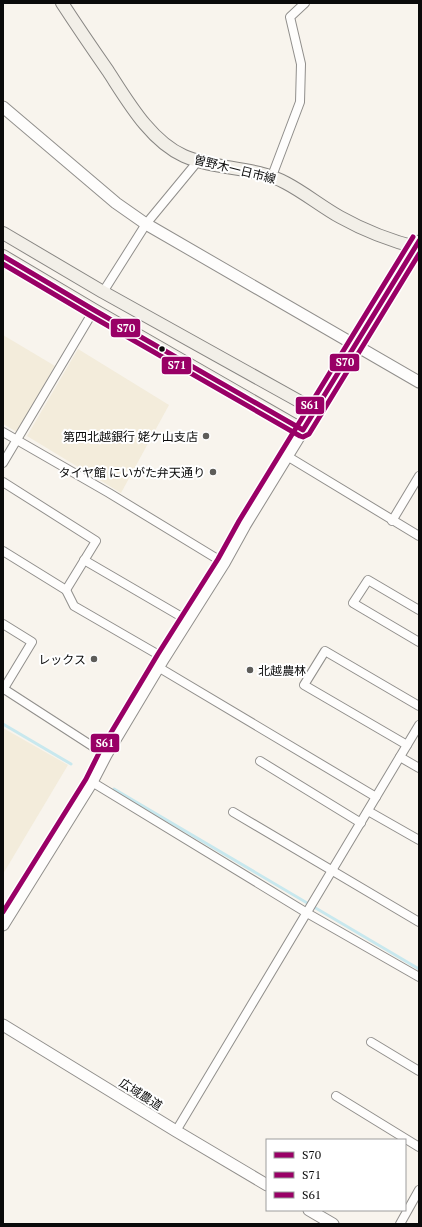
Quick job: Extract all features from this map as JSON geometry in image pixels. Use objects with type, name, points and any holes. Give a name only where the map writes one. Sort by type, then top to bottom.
[{"type":"main road","name":"曽野木一日市線","points":[[62,3],[140,117],[162,142],[183,155],[198,160],[272,176],[287,183],[339,217],[383,237],[406,245],[418,245]]},
{"type":"main road","points":[[3,233],[103,292],[315,410]]},
{"type":"main road","points":[[3,256],[303,430]]},
{"type":"street","points":[[272,176],[300,102],[301,64],[290,17],[305,3]]},
{"type":"street","points":[[3,107],[116,203],[146,224],[419,382]]},
{"type":"street","points":[[103,292],[146,224],[198,160]]},
{"type":"street","points":[[3,925],[92,782],[106,755],[161,662],[224,563],[245,524],[418,245]]},
{"type":"street","points":[[3,463],[94,310]]},
{"type":"street","points":[[3,432],[109,493],[224,563]]},
{"type":"street","points":[[287,456],[419,536]]},
{"type":"street","points":[[392,521],[419,476]]},
{"type":"street","points":[[3,482],[96,541],[66,590]]},
{"type":"street","points":[[3,551],[66,590],[74,606],[376,797]]},
{"type":"street","points":[[84,560],[187,620]]},
{"type":"street","points":[[419,610],[368,580],[353,603],[419,642]]},
{"type":"street","points":[[3,624],[32,642],[4,689],[106,755]]},
{"type":"street","points":[[407,745],[304,686],[325,651],[419,706]]},
{"type":"street","points":[[176,1131],[419,725]]},
{"type":"street","points":[[400,757],[419,768]]},
{"type":"street","points":[[260,761],[361,822]]},
{"type":"street","points":[[92,782],[310,908],[419,978]]},
{"type":"street","points":[[368,811],[419,840]]},
{"type":"street","points":[[233,812],[419,922]]},
{"type":"street","name":"広域農道","points":[[3,1025],[266,1184]]},
{"type":"street","points":[[371,1042],[419,1071]]},
{"type":"street","points":[[336,1096],[419,1146]]},
{"type":"street","points":[[400,1224],[419,1190]]},
{"type":"street","points":[[311,1211],[333,1224]]},
{"type":"shaded area","points":[[3,335],[55,366],[17,432],[3,424]]},
{"type":"shaded area","points":[[78,349],[169,405],[121,493],[27,436]]},
{"type":"shaded area","points":[[3,728],[68,765],[3,874]]},
{"type":"waterway","points":[[3,724],[71,764]]},
{"type":"waterway","points":[[114,789],[419,969]]},
{"type":"transit line","name":"S61","points":[[3,912],[86,779],[100,751],[158,654],[218,559],[239,521],[413,237]]},
{"type":"transit line","name":"S70","points":[[3,256],[303,430],[419,241]]},
{"type":"transit line","name":"S71","points":[[3,264],[303,437],[309,434],[419,254]]},
{"type":"place","name":"第四北越銀行 姥ケ山支店","points":[[206,436]]},
{"type":"place","name":"タイヤ館 にいがた弁天通り","points":[[213,472]]},
{"type":"place","name":"レックス","points":[[94,659]]},
{"type":"place","name":"北越農林","points":[[250,670]]}]
